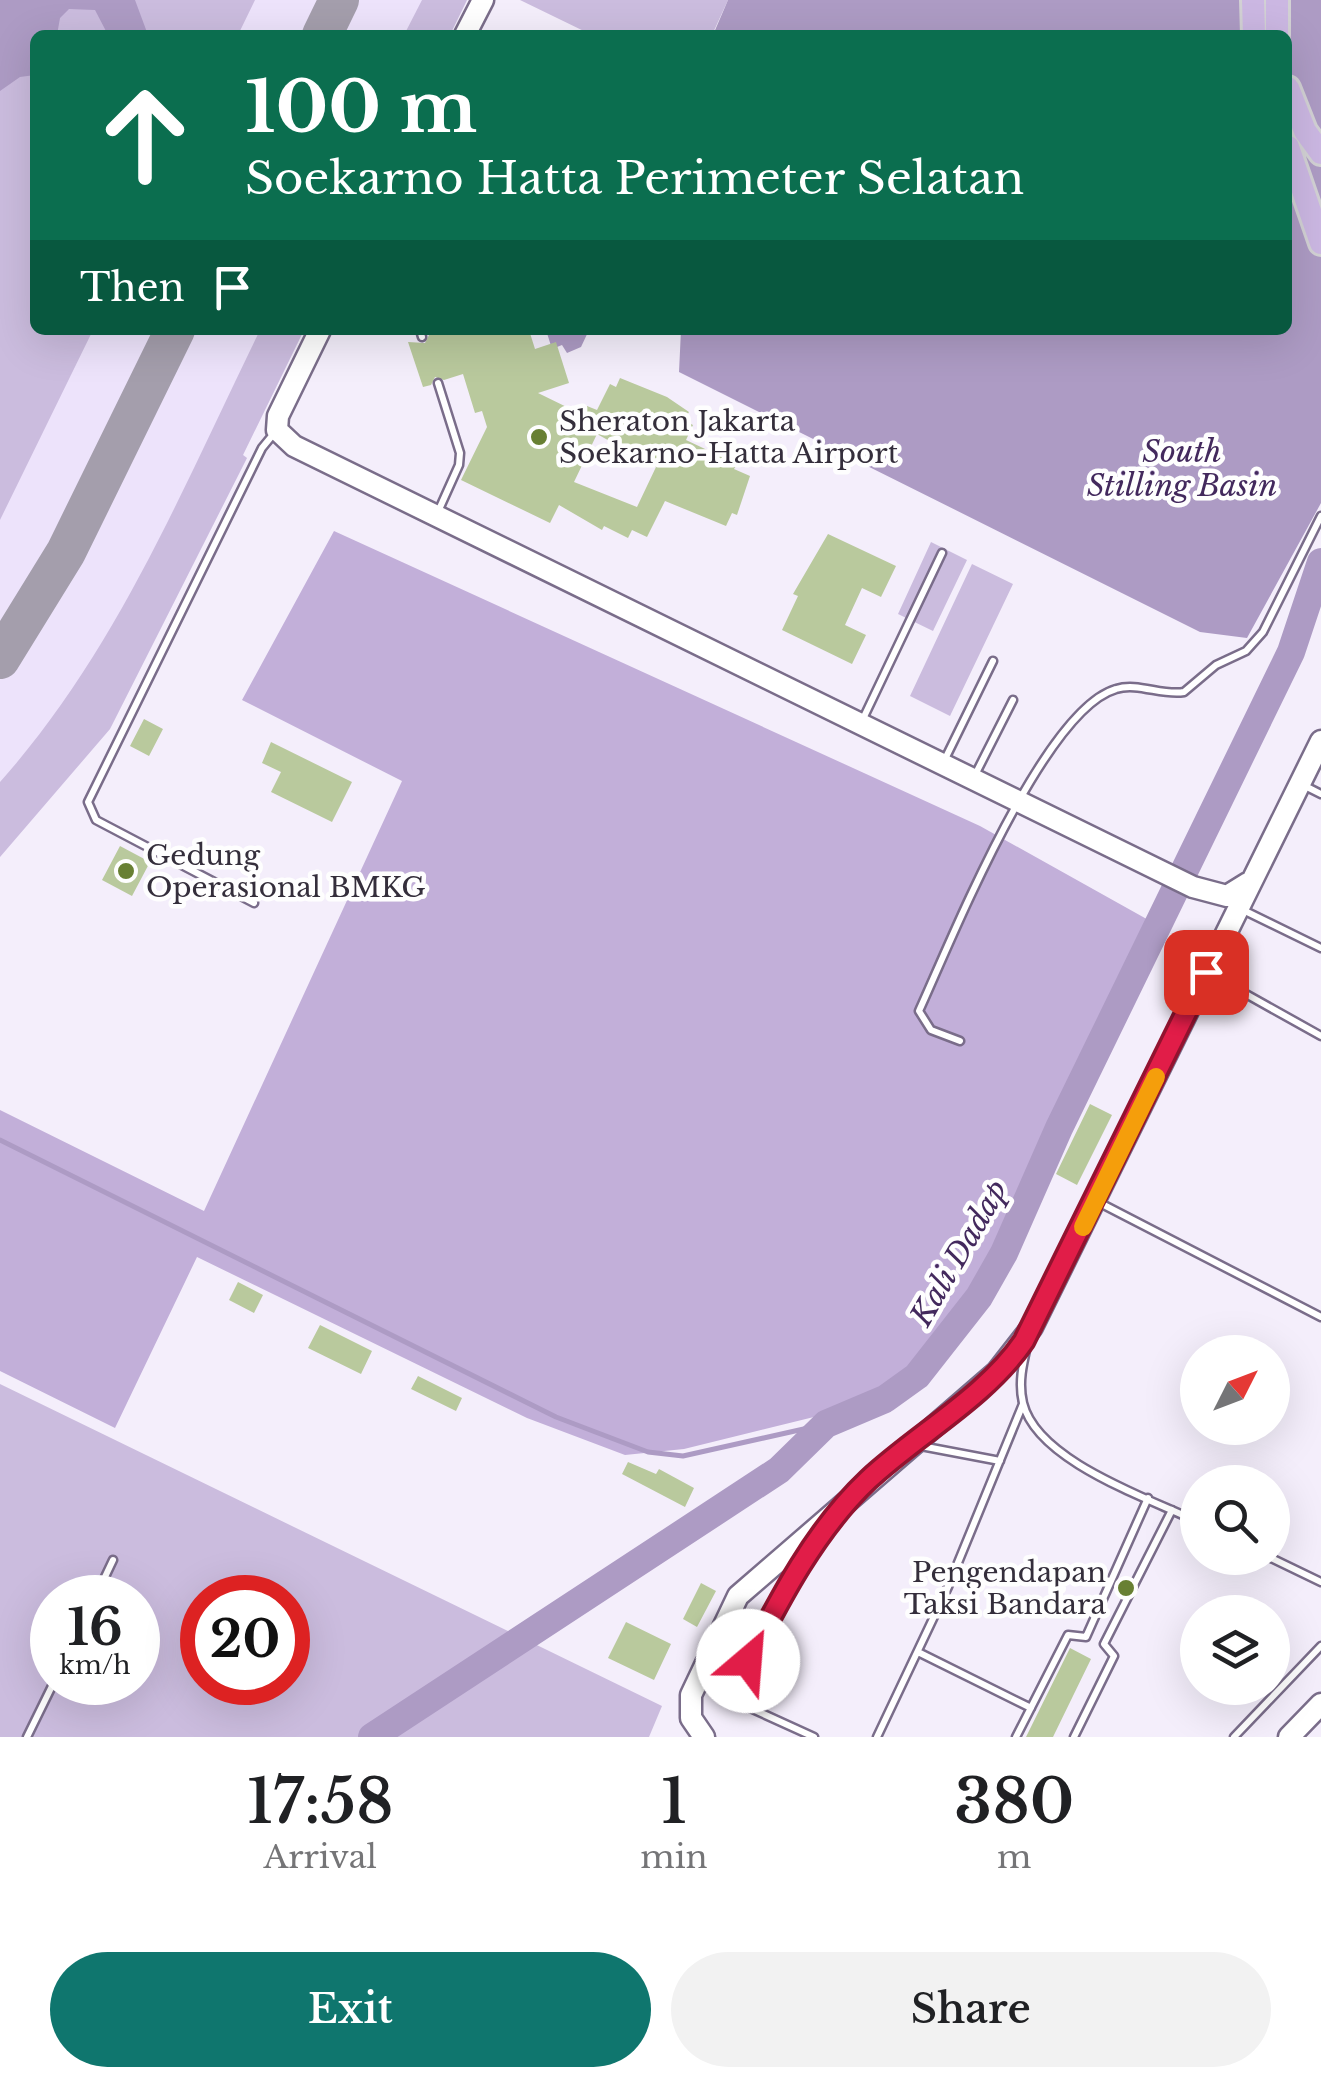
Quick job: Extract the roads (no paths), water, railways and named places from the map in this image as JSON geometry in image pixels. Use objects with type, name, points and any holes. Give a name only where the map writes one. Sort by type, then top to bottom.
[{"type":"main road","points":[[467,30],[482,0]]},
{"type":"main road","points":[[1253,0],[1254,30]]},
{"type":"main road","points":[[1277,0],[1277,30]]},
{"type":"main road","points":[[1292,98],[1305,131],[1321,153]]},
{"type":"main road","points":[[1292,160],[1321,243]]},
{"type":"main road","points":[[318,335],[278,416],[277,430],[294,446],[1193,887],[1227,896],[1248,884]]},
{"type":"main road","points":[[704,1737],[691,1718],[691,1695],[738,1596],[1004,1366],[1032,1328],[1298,782],[1318,754]]},
{"type":"main road","points":[[1289,1737],[1321,1704]]},
{"type":"lane","points":[[436,516],[460,464],[460,452],[438,383]]},
{"type":"lane","points":[[254,902],[96,820],[88,802],[262,448],[277,430]]},
{"type":"lane","points":[[960,1041],[931,1030],[920,1011],[968,902],[1054,742],[1097,699],[1116,688],[1184,692],[1216,664],[1246,651],[1262,632],[1321,516]]},
{"type":"lane","points":[[861,724],[942,553]]},
{"type":"lane","points":[[942,765],[992,661]]},
{"type":"lane","points":[[973,778],[1013,700]]},
{"type":"lane","points":[[1298,782],[1321,794]]},
{"type":"lane","points":[[1238,907],[1321,948]]},
{"type":"lane","points":[[1206,972],[1321,1036]]},
{"type":"lane","points":[[1096,1202],[1321,1317]]},
{"type":"lane","points":[[877,1737],[918,1652],[1023,1404],[1020,1374],[1032,1328]]},
{"type":"lane","points":[[1023,1404],[1052,1447],[1180,1514]]},
{"type":"lane","points":[[910,1444],[1000,1461]]},
{"type":"lane","points":[[814,1737],[737,1702],[734,1688],[790,1580],[865,1483]]},
{"type":"lane","points":[[1016,1737],[1068,1635],[1086,1637],[1148,1498]]},
{"type":"lane","points":[[1074,1737],[1114,1656],[1104,1644],[1172,1510]]},
{"type":"lane","points":[[106,1575],[113,1560]]},
{"type":"lane","points":[[1290,1567],[1321,1582]]},
{"type":"lane","points":[[1234,1737],[1321,1646]]},
{"type":"lane","points":[[918,1652],[1032,1708]]},
{"type":"lane","points":[[27,1737],[43,1705]]},
{"type":"water","points":[[0,0],[135,0],[146,30],[105,30],[95,10],[69,9],[60,18],[58,30],[30,30],[30,76],[20,77],[0,91]]},
{"type":"water","name":"South Stilling Basin","points":[[728,0],[1321,0],[1321,503],[1247,638],[1200,632],[679,372],[681,335],[1292,335],[1292,30],[715,30]]},
{"type":"water","points":[[548,335],[587,335],[581,347],[567,353],[562,345],[552,349]]},
{"type":"waterway","name":"Kali Dadap","points":[[372,1737],[779,1470],[826,1424],[885,1399],[917,1376],[979,1297],[1004,1253],[1059,1128],[1291,652],[1321,562]]},
{"type":"waterway","points":[[0,1140],[556,1417],[648,1452],[683,1456],[826,1424]]},
{"type":"place","name":"Sheraton Jakarta Soekarno-Hatta Airport","points":[[539,437]]},
{"type":"place","name":"Gedung Operasional BMKG","points":[[126,871]]},
{"type":"place","name":"Pengendapan Taksi Bandara","points":[[1126,1588]]}]
